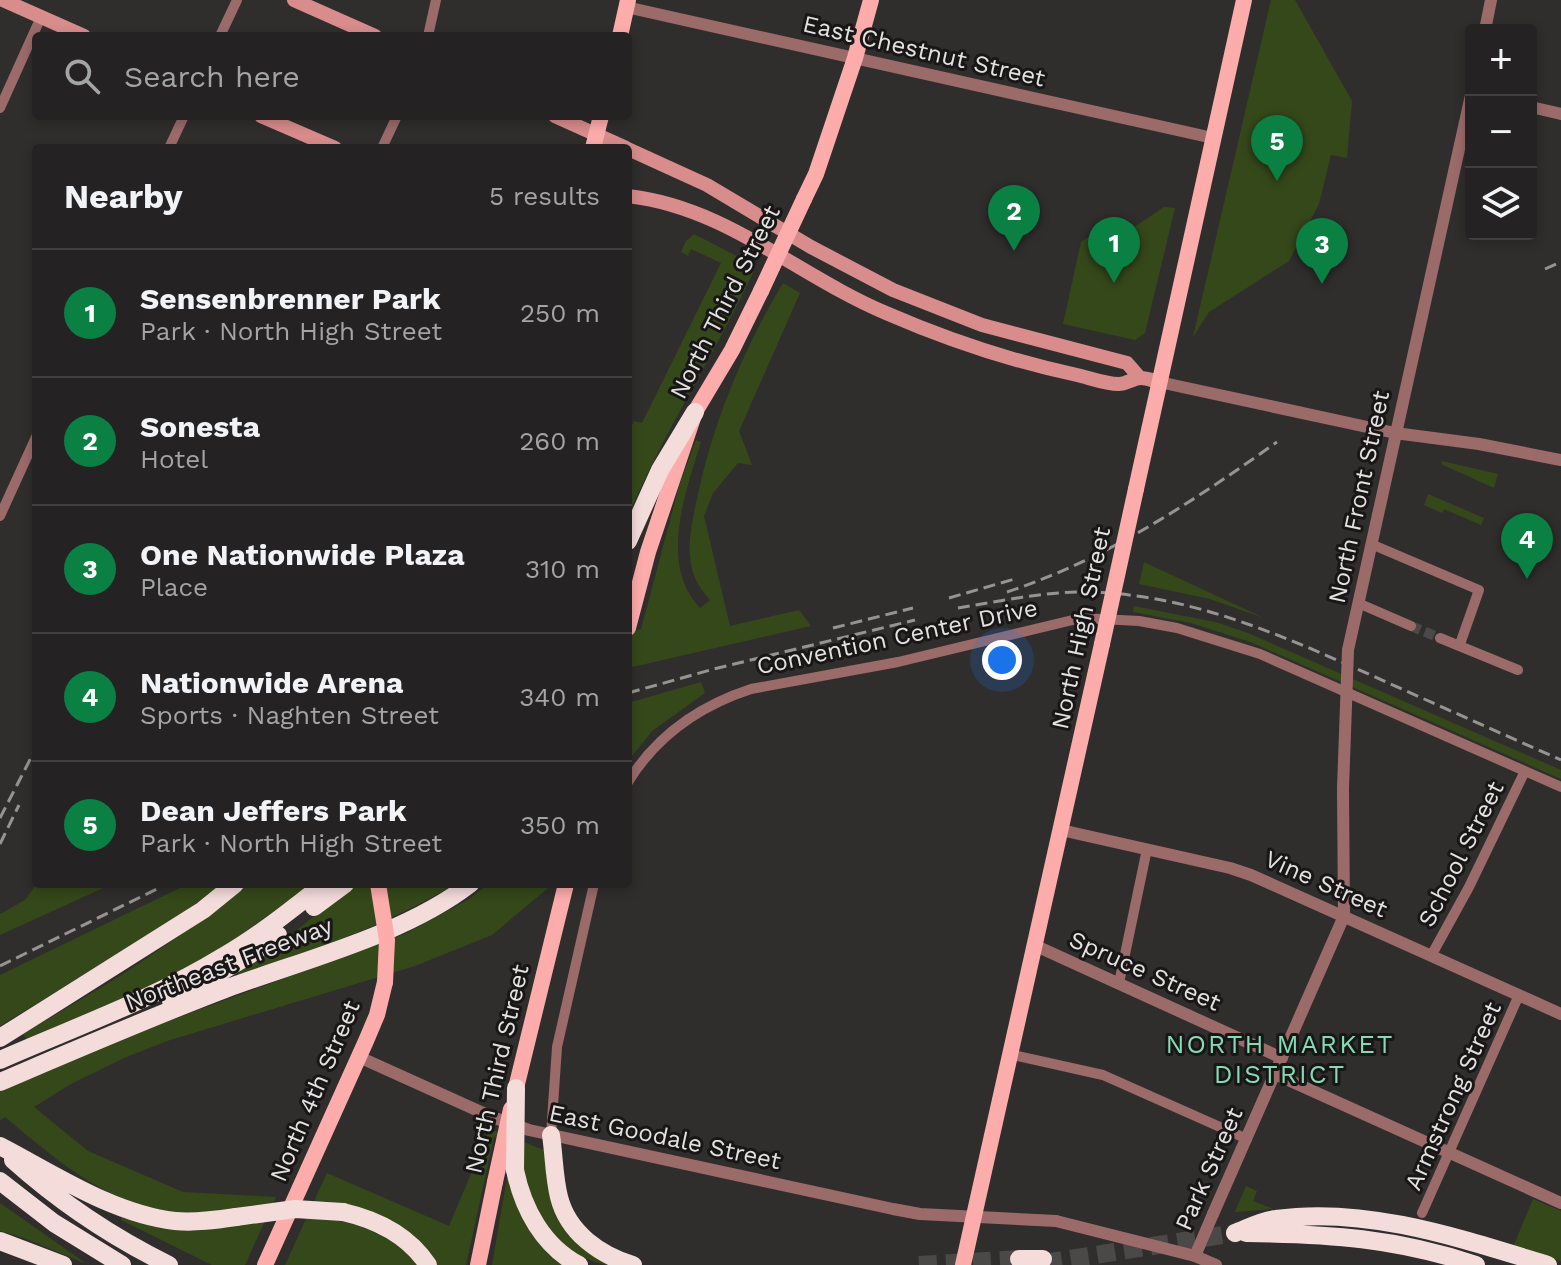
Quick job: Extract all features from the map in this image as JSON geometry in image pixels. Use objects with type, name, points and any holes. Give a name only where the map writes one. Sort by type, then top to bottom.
[{"type":"highway","points":[[632,532],[660,470],[695,412]]},
{"type":"highway","name":"Northeast Freeway","points":[[0,1038],[203,910],[230,888]]},
{"type":"highway","points":[[0,1060],[191,975],[270,925],[319,888]]},
{"type":"highway","points":[[127,1027],[248,956],[340,888]]},
{"type":"highway","name":"Northeast Freeway","points":[[0,1082],[127,1027],[411,920],[465,888]]},
{"type":"highway","points":[[516,1088],[514,1134],[518,1185],[533,1221],[548,1241],[560,1254],[579,1265]]},
{"type":"highway","points":[[551,1135],[559,1198],[574,1228],[602,1252],[633,1265]]},
{"type":"highway","points":[[0,1147],[89,1192],[147,1215],[175,1221],[208,1221],[295,1209],[343,1212],[368,1218],[398,1234],[428,1265]]},
{"type":"highway","points":[[0,1147],[41,1185],[84,1217],[132,1247],[169,1265]]},
{"type":"highway","points":[[0,1181],[54,1223],[122,1265]]},
{"type":"highway","points":[[1476,1265],[1378,1239],[1235,1233],[1273,1219],[1316,1217],[1366,1220],[1436,1232],[1548,1265]]},
{"type":"highway","points":[[0,1242],[37,1265]]},
{"type":"highway","points":[[0,1242],[63,1265]]},
{"type":"main road","points":[[294,0],[366,32]]},
{"type":"main road","name":"North Third Street","points":[[632,613],[648,552],[695,412],[732,350],[816,174],[871,0]]},
{"type":"main road","name":"North High Street","points":[[963,1265],[1244,0]]},
{"type":"main road","points":[[6,1],[75,32]]},
{"type":"main road","points":[[621,32],[627,4]]},
{"type":"main road","points":[[270,120],[326,144]]},
{"type":"main road","points":[[561,120],[595,141],[600,120]]},
{"type":"main road","points":[[632,150],[707,185],[811,247],[893,290],[982,325],[1127,363],[1140,378]]},
{"type":"main road","points":[[632,197],[673,205],[719,222],[747,235],[843,293],[931,332],[1021,362],[1121,385],[1140,378],[1159,382]]},
{"type":"main road","points":[[719,222],[735,219],[745,207]]},
{"type":"main road","name":"North 4th Street","points":[[265,1265],[377,1015],[385,982],[387,940],[379,888]]},
{"type":"main road","name":"North Third Street","points":[[478,1265],[516,1088],[565,888]]},
{"type":"street","points":[[222,32],[237,0]]},
{"type":"street","points":[[429,32],[436,0]]},
{"type":"street","points":[[1486,24],[1491,0]]},
{"type":"street","name":"East Chestnut Street","points":[[627,4],[1213,138]]},
{"type":"street","points":[[34,32],[41,17]]},
{"type":"street","points":[[0,108],[32,37]]},
{"type":"street","name":"North Front Street","points":[[1344,916],[1348,650],[1471,96]]},
{"type":"street","points":[[1537,108],[1561,114]]},
{"type":"street","points":[[171,144],[182,120]]},
{"type":"street","points":[[384,144],[395,120]]},
{"type":"street","points":[[1159,382],[1395,433],[1479,444],[1561,460]]},
{"type":"street","points":[[0,516],[32,446]]},
{"type":"street","points":[[1371,544],[1479,590],[1460,644]]},
{"type":"street","points":[[1358,603],[1411,626]]},
{"type":"street","name":"Convention Center Drive","points":[[632,776],[649,753],[677,726],[694,713],[729,696],[751,689],[929,655],[1065,621],[1110,617],[1177,628],[1260,654],[1561,787]]},
{"type":"street","points":[[1440,638],[1518,670]]},
{"type":"street","name":"School Street","points":[[1431,956],[1469,887],[1525,771]]},
{"type":"street","name":"Vine Street","points":[[1061,830],[1241,872],[1561,1014]]},
{"type":"street","points":[[1119,983],[1147,849]]},
{"type":"street","points":[[551,1135],[557,1047],[593,888]]},
{"type":"street","name":"Park Street","points":[[1194,1260],[1344,916]]},
{"type":"street","name":"Spruce Street","points":[[1034,945],[1282,1058]]},
{"type":"street","name":"Armstrong Street","points":[[1422,1213],[1519,995]]},
{"type":"street","points":[[1009,1054],[1103,1075],[1247,1139]]},
{"type":"street","name":"East Goodale Street","points":[[359,1057],[507,1123],[551,1135],[920,1214],[1056,1221],[1216,1265]]},
{"type":"street","points":[[1275,1074],[1561,1203]]},
{"type":"green space","points":[[1271,0],[1295,0],[1352,101],[1347,158],[1331,155],[1319,204],[1289,261],[1209,312],[1193,337]]},
{"type":"green space","points":[[1164,207],[1175,208],[1145,333],[1135,340],[1063,324],[1081,242],[1096,232],[1118,238]]},
{"type":"green space","points":[[694,234],[756,266],[632,508],[632,425],[634,421],[642,423],[721,263],[691,249],[688,256],[681,252]]},
{"type":"green space","points":[[783,283],[800,293],[739,431],[752,465],[738,463],[713,493],[704,516],[730,626],[799,610],[811,626],[632,667],[632,632],[641,629],[680,483],[696,440],[701,442],[683,504],[678,549],[680,570],[687,590],[700,608],[710,600],[696,580],[691,562],[691,533],[713,439],[732,385]]},
{"type":"green space","points":[[1442,461],[1498,474],[1494,488],[1441,464]]},
{"type":"green space","points":[[1428,494],[1484,518],[1481,525],[1444,509],[1442,513],[1424,505]]},
{"type":"green space","points":[[1144,562],[1264,618],[1210,599],[1139,584]]},
{"type":"green space","points":[[1134,606],[1215,622],[1248,633],[1561,770],[1561,779],[1253,643],[1191,623],[1133,612]]},
{"type":"green space","points":[[701,682],[705,693],[652,731],[632,756],[632,702]]},
{"type":"green space","points":[[34,888],[103,888],[0,935],[0,914],[25,900]]},
{"type":"green space","points":[[180,888],[216,888],[129,947],[0,1026],[0,975]]},
{"type":"green space","points":[[242,888],[307,888],[213,954],[159,982],[27,1040],[23,1034],[125,973],[220,908]]},
{"type":"green space","points":[[349,888],[448,888],[322,947],[239,977],[238,971],[281,943]]},
{"type":"green space","points":[[483,888],[548,888],[492,935],[415,966],[167,1041],[71,1084],[34,1107],[88,1151],[183,1192],[276,1197],[245,1265],[212,1265],[121,1220],[122,1216],[177,1230],[195,1231],[245,1225],[254,1205],[187,1214],[160,1211],[135,1203],[88,1181],[5,1117],[0,1120],[0,1091],[152,1027],[407,933]]},
{"type":"green space","points":[[490,1129],[544,1150],[547,1177],[614,1265],[598,1263],[582,1256],[555,1234],[534,1205],[527,1189],[522,1171],[522,1149],[494,1137],[466,1265],[436,1265],[356,1207],[325,1201],[319,1217],[374,1232],[397,1245],[418,1265],[285,1265],[327,1173],[449,1226]]},
{"type":"green space","points":[[510,1177],[566,1265],[492,1265],[507,1178]]},
{"type":"green space","points":[[1246,1186],[1257,1191],[1253,1201],[1273,1209],[1235,1212]]},
{"type":"green space","points":[[1533,1199],[1561,1211],[1561,1261],[1513,1247]]},
{"type":"green space","points":[[0,1203],[84,1262],[84,1263],[0,1231]]},
{"type":"tunnel","points":[[1411,626],[1440,638]]},
{"type":"tunnel","points":[[1044,1263],[1235,1233]]},
{"type":"tunnel","points":[[919,1265],[1019,1259]]},
{"type":"railway","points":[[1545,269],[1561,262]]},
{"type":"railway","points":[[1007,592],[1044,579],[1114,546],[1181,507],[1277,442]]},
{"type":"railway","points":[[949,598],[1018,578]]},
{"type":"railway","points":[[958,608],[1040,595],[1090,592],[1128,595],[1200,609],[1304,646],[1561,760]]},
{"type":"railway","points":[[833,628],[913,608]]},
{"type":"railway","points":[[632,692],[915,620]]},
{"type":"railway","points":[[0,818],[32,756]]},
{"type":"railway","points":[[0,844],[19,805]]},
{"type":"railway","points":[[0,966],[159,888]]},
{"type":"place","name":"Dean Jeffers Park","points":[[1277,181]]},
{"type":"place","name":"Sonesta","points":[[1014,251]]},
{"type":"place","name":"Sensenbrenner Park","points":[[1114,283]]},
{"type":"place","name":"One Nationwide Plaza","points":[[1322,284]]},
{"type":"place","name":"Nationwide Arena","points":[[1527,579]]},
{"type":"district","name":"NORTH MARKET DISTRICT","points":[[1280,1059]]}]
